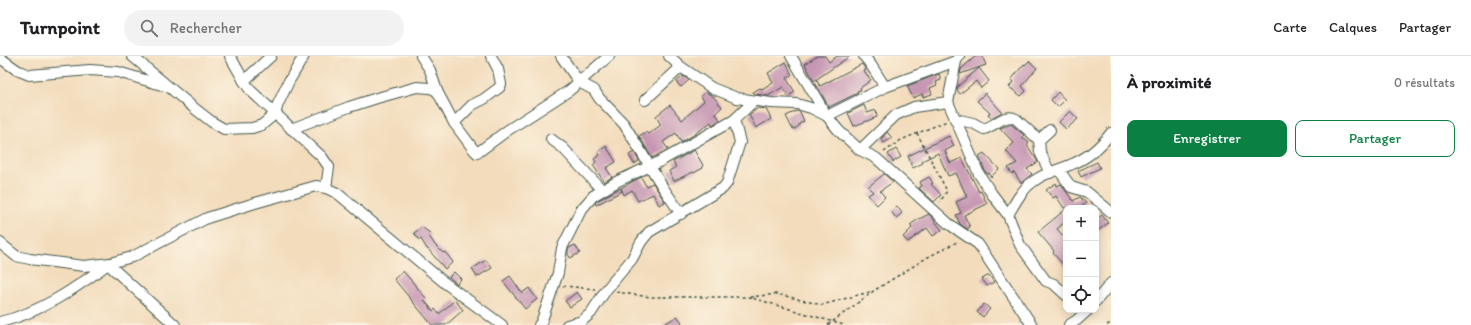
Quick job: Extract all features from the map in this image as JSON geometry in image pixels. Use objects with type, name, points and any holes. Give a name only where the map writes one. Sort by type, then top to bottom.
[{"type":"street","points":[[132,56],[212,122],[224,129],[252,128],[262,124],[275,114],[289,81],[304,56]]},
{"type":"street","points":[[230,56],[250,90],[322,157],[329,167],[326,188]]},
{"type":"street","points":[[244,81],[270,56]]},
{"type":"street","points":[[421,56],[430,70],[437,91],[454,123],[477,153],[508,130],[570,90],[609,56]]},
{"type":"street","points":[[454,123],[472,106],[500,87],[501,84],[498,69],[492,56]]},
{"type":"street","points":[[561,56],[579,82],[594,90],[599,98],[624,124],[681,214]]},
{"type":"street","points":[[669,56],[681,67],[712,88],[737,98],[771,103],[797,104],[811,108],[826,116]]},
{"type":"street","points":[[790,56],[826,116],[839,131],[860,150],[876,158],[934,210],[978,244],[1032,325]]},
{"type":"street","points":[[864,56],[885,87]]},
{"type":"street","points":[[0,58],[17,70],[30,75],[90,70],[118,72],[168,86]]},
{"type":"street","points":[[826,116],[885,87],[958,59]]},
{"type":"street","points":[[958,59],[948,102],[979,174],[1008,215],[1020,245],[1046,281],[1054,284],[1063,292]]},
{"type":"street","points":[[645,100],[681,67]]},
{"type":"street","points":[[291,129],[349,107],[417,87],[430,88],[437,91]]},
{"type":"street","points":[[539,325],[558,273],[562,248],[580,210],[593,196],[618,181],[690,145],[734,120],[754,101]]},
{"type":"street","points":[[860,150],[896,115],[914,107],[948,102]]},
{"type":"street","points":[[955,119],[973,123],[984,128],[996,124],[1005,117],[1011,117],[1039,140],[1040,152],[1055,171],[1071,187],[1087,192],[1111,212]]},
{"type":"street","points":[[567,325],[582,321],[591,313],[606,290],[632,259],[641,242],[649,232],[723,188],[727,183],[740,142],[734,120]]},
{"type":"street","points":[[1039,140],[1050,130]]},
{"type":"street","points":[[1008,215],[1023,191],[1033,181],[1043,175],[1072,165],[1105,141],[1111,133]]},
{"type":"street","points":[[552,139],[563,148],[602,190]]},
{"type":"street","points":[[0,243],[16,256],[30,259],[84,266],[108,264],[132,257],[207,218],[316,186],[326,188],[337,193],[445,283],[502,325]]},
{"type":"street","points":[[0,322],[17,318],[48,304],[82,283],[108,264]]},
{"type":"street","points":[[108,264],[175,325]]},
{"type":"street","points":[[1099,297],[1111,283]]},
{"type":"street","points":[[1069,325],[1083,313]]},
{"type":"path","points":[[876,158],[901,140],[955,119]]},
{"type":"path","points":[[916,133],[947,191],[934,210]]},
{"type":"path","points":[[828,325],[875,290],[928,257],[967,237]]},
{"type":"path","points":[[554,285],[606,290],[650,297],[749,297],[777,294],[822,305],[875,290]]},
{"type":"path","points":[[749,297],[844,325]]},
{"type":"path","points":[[1107,325],[1111,323]]},
{"type":"building","points":[[817,56],[825,56],[829,62],[837,56],[850,56],[814,81],[805,64]]},
{"type":"building","points":[[976,56],[982,56],[986,65],[960,74],[961,69]]},
{"type":"building","points":[[1029,61],[1037,68],[1022,86],[1026,91],[1021,96],[1009,87],[1013,82],[1011,80],[1024,64],[1025,65]]},
{"type":"building","points":[[786,62],[792,75],[786,78],[795,92],[788,96],[783,87],[768,96],[755,94],[753,92],[760,88],[762,90],[773,83],[768,73]]},
{"type":"building","points":[[862,64],[866,70],[864,71],[871,80],[860,88],[861,90],[857,91],[858,93],[829,107],[815,83],[817,81],[820,86]]},
{"type":"building","points":[[979,68],[989,81],[981,88],[976,81],[960,94],[957,90],[958,86]]},
{"type":"building","points":[[939,74],[941,80],[936,82],[937,85],[930,88],[932,94],[923,97],[922,94],[913,98],[907,86]]},
{"type":"building","points":[[683,76],[689,80],[681,87],[676,82]]},
{"type":"building","points":[[706,92],[713,96],[722,107],[715,114],[720,120],[712,125],[711,122],[681,142],[676,133],[663,142],[668,149],[652,158],[639,136],[646,132],[648,134],[661,125],[656,116],[670,105],[682,120],[704,101],[701,96]]},
{"type":"building","points":[[1058,92],[1065,100],[1058,107],[1051,100]]},
{"type":"building","points":[[985,93],[1002,112],[991,118],[988,114],[990,113],[977,101]]},
{"type":"building","points":[[864,105],[867,113],[876,110],[877,117],[854,126],[848,113]]},
{"type":"building","points":[[758,108],[766,109],[771,119],[756,128],[749,115]]},
{"type":"building","points":[[797,111],[800,112],[804,121],[793,130],[786,116]]},
{"type":"building","points":[[1070,111],[1078,119],[1066,129],[1059,122]]},
{"type":"building","points":[[1011,124],[1024,135],[1022,137],[1029,143],[1027,145],[1038,162],[1027,169],[1032,174],[1021,183],[1014,172],[1012,174],[1008,168],[1017,163],[1006,151],[1014,143],[1000,128]]},
{"type":"building","points":[[887,132],[892,138],[884,143],[881,139]]},
{"type":"building","points":[[949,136],[954,146],[945,151],[950,163],[962,158],[979,192],[981,191],[987,204],[964,215],[970,227],[967,229],[960,224],[956,215],[961,213],[956,202],[967,197],[956,173],[948,176],[938,153],[922,161],[923,163],[913,168],[908,156]]},
{"type":"building","points":[[606,146],[616,162],[606,168],[612,177],[604,182],[593,165],[596,162],[594,159],[600,155],[598,152]]},
{"type":"building","points":[[896,149],[901,157],[893,162],[888,154]]},
{"type":"building","points":[[694,150],[703,165],[703,168],[674,181],[669,171],[676,167],[673,162]]},
{"type":"building","points":[[634,152],[639,161],[634,164],[629,155]]},
{"type":"building","points":[[984,153],[999,169],[991,177],[989,173],[987,174],[985,171],[979,156]]},
{"type":"building","points":[[1097,162],[1100,168],[1081,177],[1078,171]]},
{"type":"building","points":[[884,174],[893,182],[880,191],[885,197],[877,205],[868,195],[873,192],[868,187]]},
{"type":"building","points":[[641,177],[646,186],[653,183],[665,202],[659,205],[653,194],[638,201],[632,190],[624,195],[621,188]]},
{"type":"building","points":[[929,177],[933,183],[931,184],[941,195],[934,202],[919,188],[922,186],[920,182]]},
{"type":"building","points":[[1056,183],[1057,186],[1061,184],[1073,201],[1080,197],[1086,203],[1084,205],[1063,205],[1063,206],[1056,196],[1053,198],[1046,190]]},
{"type":"building","points":[[620,188],[622,191],[596,205],[595,203],[597,201]]},
{"type":"building","points":[[897,206],[902,213],[896,218],[891,211]]},
{"type":"building","points":[[1063,211],[1063,224],[1057,229],[1063,236],[1063,265],[1053,253],[1054,251],[1038,232]]},
{"type":"building","points":[[929,214],[942,230],[933,236],[927,228],[908,242],[903,237],[912,228],[910,225]]},
{"type":"building","points":[[1102,215],[1108,223],[1099,230],[1099,218]]},
{"type":"building","points":[[422,227],[431,234],[429,236],[435,245],[443,253],[445,252],[453,262],[445,269],[427,249],[421,239],[419,240],[414,233]]},
{"type":"building","points":[[575,245],[580,253],[570,258],[568,250]]},
{"type":"building","points":[[486,260],[492,268],[477,277],[472,269]]},
{"type":"building","points":[[403,271],[426,298],[424,300],[433,311],[435,309],[439,314],[455,300],[463,310],[446,325],[432,325],[394,279]]},
{"type":"building","points":[[454,272],[461,279],[457,284],[449,277]]},
{"type":"building","points":[[989,275],[994,282],[987,286],[982,279]]},
{"type":"building","points":[[510,276],[522,293],[529,288],[537,299],[525,309],[503,281]]},
{"type":"building","points":[[577,292],[582,299],[570,307],[565,301]]},
{"type":"building","points":[[984,304],[990,309],[983,317],[977,312]]},
{"type":"building","points":[[677,316],[682,322],[678,325],[663,325]]}]
